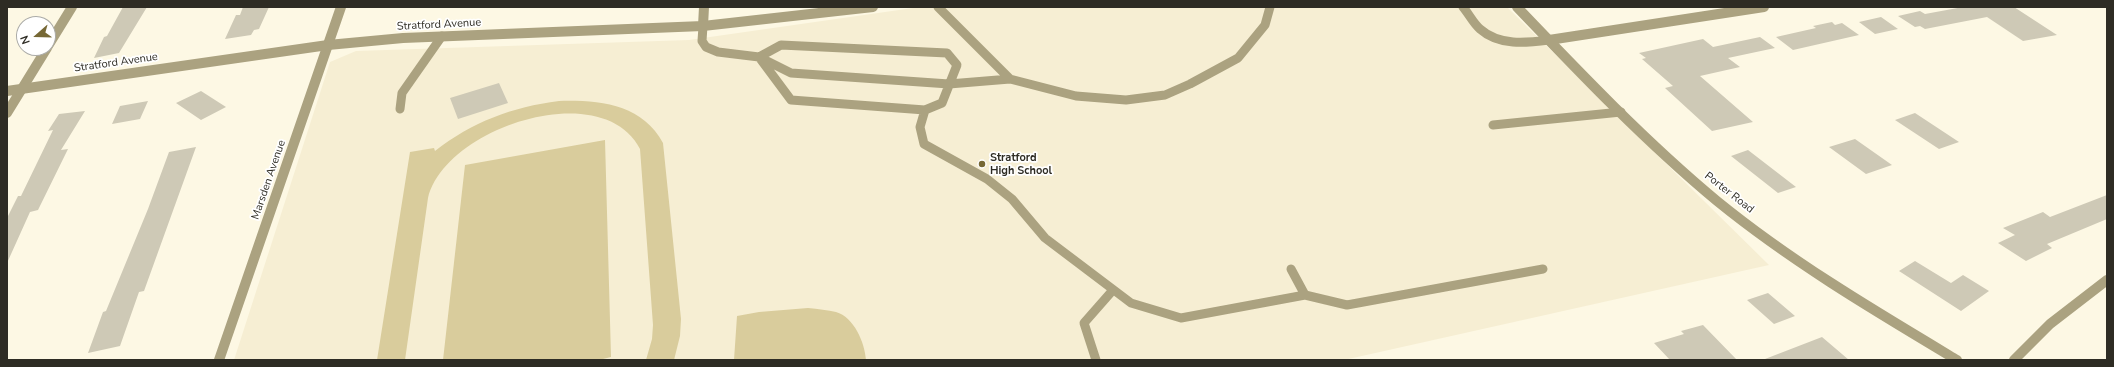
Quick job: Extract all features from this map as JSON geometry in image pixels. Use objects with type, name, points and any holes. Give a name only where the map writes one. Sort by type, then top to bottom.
[{"type":"street","points":[[56,34],[72,7]]},
{"type":"street","name":"Marsden Avenue","points":[[219,360],[341,7]]},
{"type":"street","points":[[703,26],[704,7]]},
{"type":"street","name":"Stratford Avenue","points":[[7,91],[328,45],[442,36],[703,26],[873,7]]},
{"type":"street","name":"Porter Road","points":[[1517,7],[1621,112],[1688,175],[1792,256],[1880,315],[1956,360]]},
{"type":"street","points":[[1549,40],[1764,7]]},
{"type":"street","points":[[7,113],[42,56]]},
{"type":"street","points":[[2014,360],[2050,324],[2107,280]]},
{"type":"lane","points":[[938,7],[1010,79]]},
{"type":"lane","points":[[703,26],[702,41],[706,47],[718,52],[759,57],[791,72],[950,84],[1010,79],[1076,96],[1126,100],[1165,95],[1190,84],[1238,58],[1265,25],[1270,7]]},
{"type":"lane","points":[[1463,7],[1481,30],[1504,41],[1532,42],[1549,40]]},
{"type":"lane","points":[[400,109],[402,93],[442,36]]},
{"type":"lane","points":[[781,45],[947,54],[957,65],[942,103],[925,110],[791,100],[759,57],[781,45]]},
{"type":"lane","points":[[925,110],[920,127],[924,144],[987,179],[1012,199],[1045,238],[1131,303],[1181,318],[1306,296],[1347,305],[1543,269]]},
{"type":"lane","points":[[1493,125],[1621,112]]},
{"type":"lane","points":[[1291,269],[1306,296]]},
{"type":"lane","points":[[1096,360],[1084,323],[1113,290]]},
{"type":"shaded area","name":"Stratford High School","points":[[920,7],[1507,7],[1769,265],[1344,360],[234,360],[330,62],[356,51],[689,40]]},
{"type":"shaded area","points":[[559,101],[604,104],[631,112],[644,120],[654,130],[663,143],[681,319],[680,336],[674,360],[646,360],[652,339],[653,325],[640,149],[621,127],[594,116],[561,114],[526,120],[493,132],[463,150],[440,173],[428,198],[405,360],[377,360],[410,152],[434,148],[435,151],[463,132],[493,117],[525,107]]},
{"type":"shaded area","points":[[605,140],[611,357],[599,360],[443,360],[465,165]]},
{"type":"shaded area","points":[[808,308],[836,312],[848,319],[861,339],[866,360],[734,360],[737,316],[759,312]]},
{"type":"building","points":[[123,7],[147,7],[119,53],[94,58],[104,37],[107,36]]},
{"type":"building","points":[[243,7],[269,7],[259,29],[254,30],[251,35],[225,39],[236,15],[240,15]]},
{"type":"building","points":[[1963,7],[2014,7],[2057,35],[2023,41],[1987,17],[1925,29],[1920,26],[1915,27],[1898,16],[1920,11],[1925,14]]},
{"type":"building","points":[[1881,17],[1898,29],[1875,34],[1859,22]]},
{"type":"building","points":[[1832,22],[1835,25],[1842,23],[1859,35],[1793,50],[1776,37],[1816,28],[1813,26]]},
{"type":"building","points":[[1760,37],[1775,48],[1728,58],[1740,67],[1700,76],[1753,122],[1712,131],[1665,88],[1673,86],[1642,59],[1646,58],[1639,53],[1703,39],[1713,47]]},
{"type":"building","points":[[499,83],[508,103],[458,119],[450,98]]},
{"type":"building","points":[[201,91],[226,107],[201,120],[176,103]]},
{"type":"building","points":[[148,101],[140,119],[112,124],[120,106]]},
{"type":"building","points":[[85,111],[61,150],[68,149],[38,210],[30,212],[7,263],[7,218],[18,196],[21,196],[53,130],[48,131],[59,114]]},
{"type":"building","points":[[1915,113],[1959,142],[1939,149],[1895,120]]},
{"type":"building","points":[[1855,139],[1892,165],[1866,174],[1829,147]]},
{"type":"building","points":[[196,147],[144,291],[139,292],[120,346],[88,353],[103,312],[106,311],[148,209],[169,152]]},
{"type":"building","points":[[1748,150],[1796,187],[1778,193],[1731,156]]},
{"type":"building","points":[[2107,195],[2107,219],[2047,244],[2052,248],[2026,261],[1998,243],[2015,235],[2003,228],[2043,212],[2050,217]]},
{"type":"building","points":[[1915,261],[1951,283],[1963,275],[1989,291],[1961,311],[1899,271]]},
{"type":"building","points":[[1768,293],[1795,316],[1774,324],[1747,300]]},
{"type":"building","points":[[1703,325],[1737,360],[1670,360],[1654,343],[1684,334],[1681,331]]},
{"type":"building","points":[[1822,337],[1849,360],[1765,359]]},
{"type":"place","name":"Stratford High School","points":[[982,164]]}]
